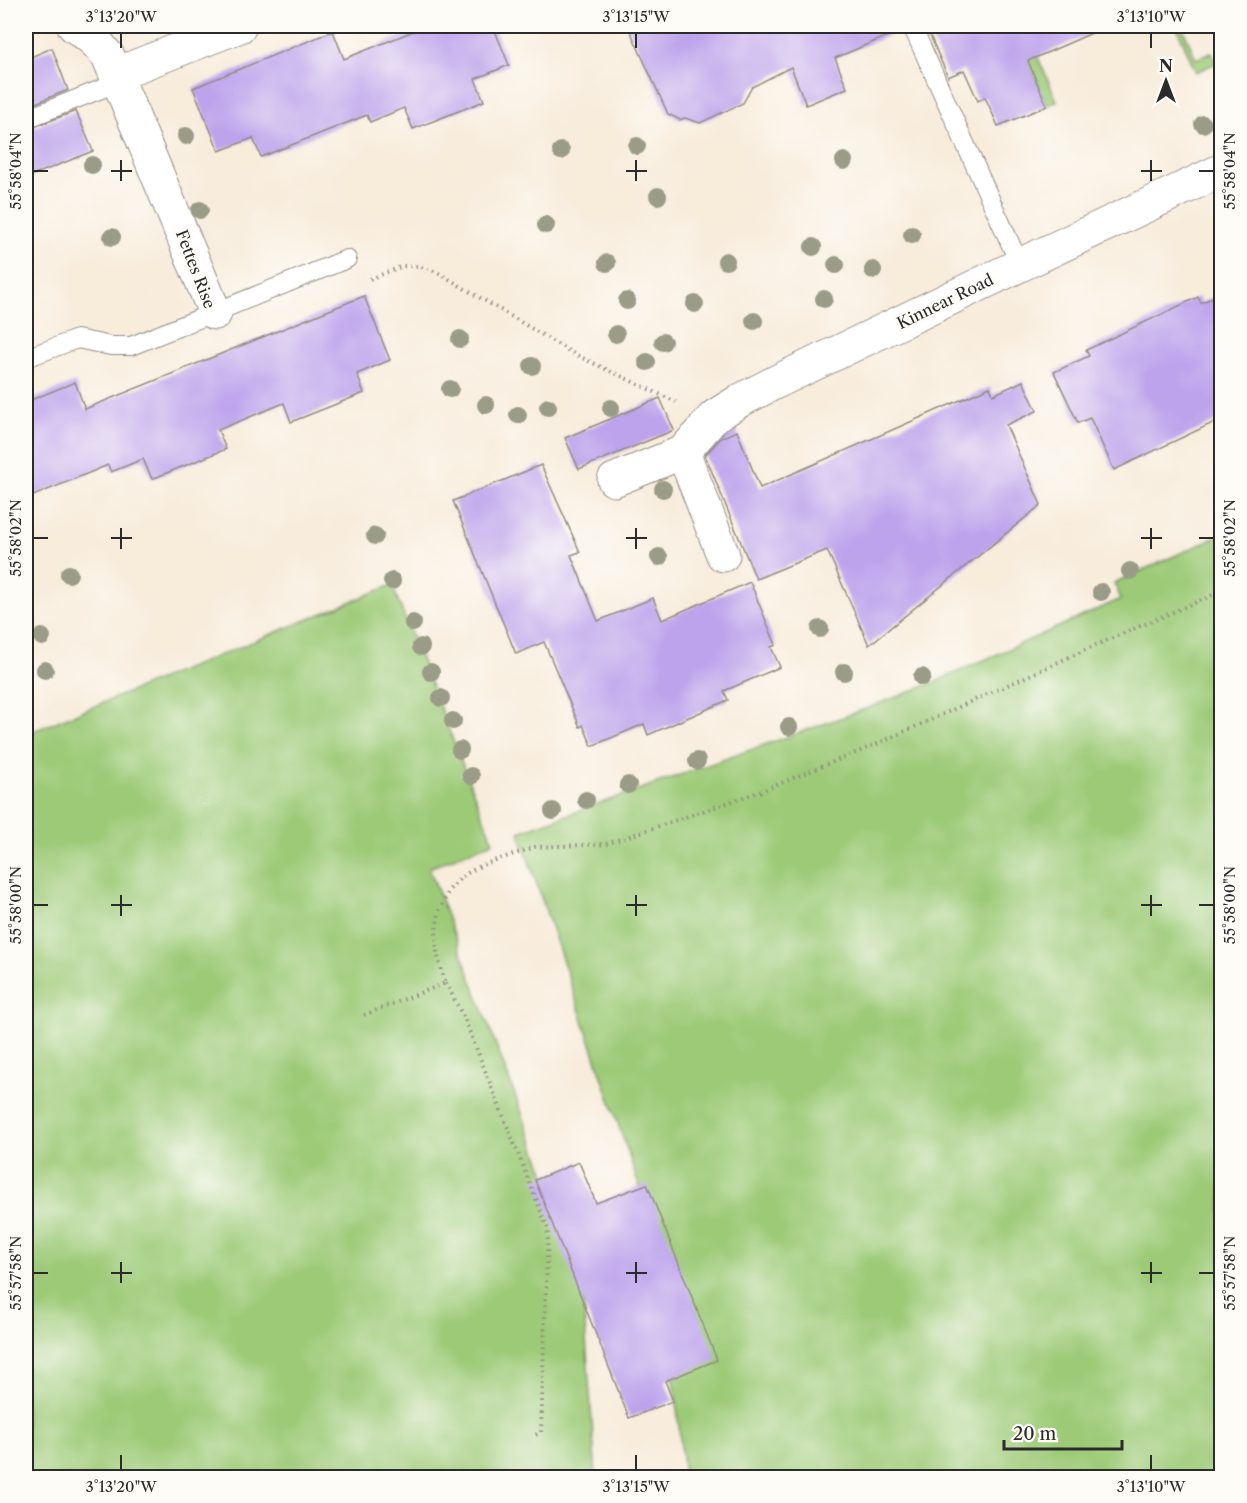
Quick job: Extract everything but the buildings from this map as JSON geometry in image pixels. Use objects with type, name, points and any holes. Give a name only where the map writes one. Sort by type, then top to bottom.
[{"type":"street","name":"Fettes Rise","points":[[74,26],[87,33],[108,56],[215,313]]},
{"type":"street","points":[[117,78],[240,26]]},
{"type":"street","name":"Kinnear Road","points":[[614,480],[683,452],[715,416],[776,382],[1221,170]]},
{"type":"street","points":[[683,452],[723,555]]},
{"type":"lane","points":[[912,26],[1020,265]]},
{"type":"lane","points":[[26,119],[117,78]]},
{"type":"lane","points":[[215,313],[347,259]]},
{"type":"lane","name":"Fettes Rise","points":[[26,358],[77,339],[111,346],[131,346],[215,313]]},
{"type":"path","points":[[347,259],[358,284],[403,266],[418,266],[437,272],[574,354],[677,403],[715,416]]},
{"type":"path","points":[[533,1436],[541,1432],[548,1229],[465,1020],[446,982],[437,952],[436,931],[439,911],[448,890],[464,875],[482,865],[535,847],[606,844],[759,792],[896,735],[1221,591]]},
{"type":"path","points":[[364,1015],[446,982]]},
{"type":"green space","points":[[1012,26],[1040,26],[1050,46],[1036,53],[1057,101],[1047,106]]},
{"type":"green space","points":[[1176,26],[1182,26],[1196,59],[1212,52],[1216,63],[1196,72]]},
{"type":"green space","points":[[1221,535],[1221,1477],[684,1477],[661,1250],[519,832],[860,711],[935,682],[1121,599],[1114,583]]},
{"type":"green space","points":[[392,585],[493,842],[429,868],[581,1269],[596,1477],[26,1477],[26,734]]}]
